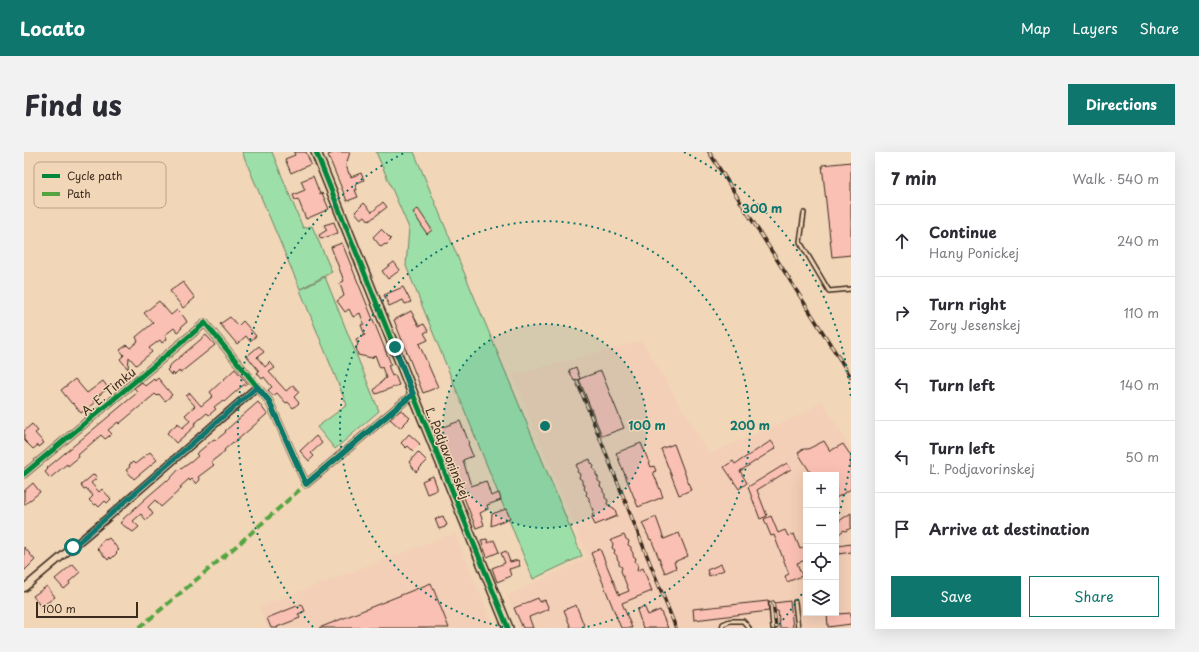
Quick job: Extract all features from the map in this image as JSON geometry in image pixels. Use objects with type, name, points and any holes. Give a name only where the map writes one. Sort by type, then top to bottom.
[{"type":"street","name":"Ľ. Podjavorinskej","points":[[316,152],[508,628]]},
{"type":"street","name":"A. E. Timku","points":[[24,474],[205,323],[257,387]]},
{"type":"street","points":[[24,588],[105,520],[257,387],[269,401],[306,484],[413,394]]},
{"type":"lane","points":[[804,212],[800,242],[818,273],[830,291],[851,289]]},
{"type":"lane","points":[[795,602],[798,628]]},
{"type":"lane","points":[[771,604],[773,628]]},
{"type":"lane","points":[[722,628],[723,624],[730,621],[743,621],[749,628]]},
{"type":"shaded area","points":[[642,341],[709,454],[801,415],[822,401],[851,449],[851,628],[519,628],[507,596],[588,558],[513,375]]},
{"type":"shaded area","points":[[455,533],[494,628],[268,628],[259,607]]},
{"type":"green space","points":[[242,152],[272,152],[303,228],[312,226],[332,272],[300,289]]},
{"type":"green space","points":[[376,152],[414,152],[582,556],[533,579],[406,266],[409,228]]},
{"type":"green space","points":[[325,277],[379,411],[335,449],[317,427],[347,405],[300,290]]},
{"type":"building","points":[[294,152],[306,152],[311,164],[291,173],[285,159],[295,155]]},
{"type":"building","points":[[336,152],[350,152],[346,165],[349,174],[351,177],[361,173],[364,180],[355,184],[357,190],[355,190],[358,197],[347,201],[328,155]]},
{"type":"building","points":[[851,162],[851,255],[832,257],[822,165]]},
{"type":"building","points":[[313,176],[320,194],[322,193],[329,209],[306,219],[298,199],[295,200],[293,195],[305,190],[301,181]]},
{"type":"building","points":[[383,202],[387,207],[369,221],[365,216],[361,219],[355,212],[364,203],[372,212]]},
{"type":"building","points":[[418,209],[432,230],[427,234],[413,212]]},
{"type":"building","points":[[334,222],[338,233],[321,239],[319,235],[327,230],[324,225]]},
{"type":"building","points":[[381,229],[391,240],[386,245],[385,244],[381,247],[373,237]]},
{"type":"building","points":[[342,243],[391,364],[388,365],[392,376],[395,375],[399,385],[376,394],[374,390],[386,378],[375,355],[372,358],[358,355],[356,347],[358,345],[356,339],[365,335],[361,325],[364,324],[360,313],[353,317],[349,309],[345,312],[337,301],[344,296],[340,283],[344,281],[331,247]]},
{"type":"building","points":[[394,262],[400,270],[388,279],[382,271]]},
{"type":"building","points":[[183,282],[195,298],[183,308],[170,291]]},
{"type":"building","points":[[403,287],[411,302],[405,304],[403,300],[389,306],[384,295]]},
{"type":"building","points":[[159,301],[171,315],[177,310],[187,322],[177,332],[174,328],[165,335],[167,339],[162,343],[160,340],[149,348],[152,352],[136,365],[129,357],[128,369],[120,359],[124,355],[120,350],[127,345],[130,348],[138,341],[136,337],[153,323],[144,313]]},
{"type":"building","points":[[411,311],[419,326],[424,324],[428,331],[424,333],[428,340],[419,344],[438,387],[423,393],[394,320]]},
{"type":"building","points":[[230,317],[238,326],[243,321],[256,336],[250,341],[246,336],[237,344],[220,324]]},
{"type":"building","points":[[206,335],[215,345],[180,373],[179,371],[175,375],[173,373],[171,375],[167,370],[169,368],[168,367]]},
{"type":"building","points":[[259,346],[264,352],[257,357],[265,367],[270,362],[275,368],[269,372],[286,391],[293,385],[299,392],[294,397],[299,403],[293,408],[277,393],[273,396],[268,390],[272,387],[264,377],[262,379],[257,373],[259,371],[247,356]]},
{"type":"building","points":[[576,367],[580,379],[574,381],[569,370]]},
{"type":"building","points":[[235,369],[247,383],[224,402],[223,400],[214,407],[216,409],[209,415],[207,413],[194,424],[195,426],[176,443],[167,433],[178,423],[182,428],[190,421],[185,415],[195,406],[186,396],[190,393],[201,406],[213,396],[210,392]]},
{"type":"building","points":[[601,371],[624,428],[602,436],[579,379]]},
{"type":"building","points":[[158,378],[172,395],[165,401],[159,394],[157,396],[155,394],[119,424],[118,422],[108,430],[112,434],[105,439],[101,435],[78,455],[79,457],[68,466],[67,464],[50,478],[45,472],[48,469],[47,468],[138,392],[134,388],[142,382],[145,386],[154,379],[155,381]]},
{"type":"building","points":[[75,379],[87,393],[103,381],[108,388],[93,400],[95,403],[81,413],[61,390]]},
{"type":"building","points":[[258,402],[267,414],[211,462],[214,465],[198,477],[200,480],[196,484],[192,479],[190,481],[189,479],[180,487],[182,488],[161,507],[155,500],[148,507],[153,514],[146,520],[141,514],[133,521],[139,527],[133,532],[120,523],[146,498],[167,480],[168,481],[180,468],[181,469],[191,462],[198,456],[196,454],[214,439],[216,440],[226,432],[225,431]]},
{"type":"building","points":[[401,410],[410,418],[400,428],[390,419]]},
{"type":"building","points":[[460,421],[473,456],[463,460],[471,486],[486,481],[491,496],[499,493],[501,500],[487,505],[488,509],[480,513],[484,525],[476,528],[437,429]]},
{"type":"building","points":[[32,424],[38,431],[35,433],[44,443],[33,449],[24,440],[24,431]]},
{"type":"building","points":[[409,434],[420,444],[413,451],[408,446],[406,448],[401,443]]},
{"type":"building","points":[[316,436],[322,443],[311,453],[314,456],[309,461],[300,451]]},
{"type":"building","points":[[771,441],[776,448],[740,471],[747,483],[739,489],[724,467],[733,461],[735,464]]},
{"type":"building","points":[[824,441],[830,451],[843,444],[851,456],[851,489],[839,496],[839,472],[810,472],[798,453],[803,449],[808,449]]},
{"type":"building","points":[[641,443],[651,467],[654,466],[656,471],[653,472],[663,497],[638,507],[616,453]]},
{"type":"building","points":[[674,444],[691,490],[679,495],[661,449]]},
{"type":"building","points":[[150,452],[157,460],[134,479],[126,470],[133,462],[135,464]]},
{"type":"building","points":[[418,452],[427,461],[416,472],[409,462]]},
{"type":"building","points":[[590,459],[594,466],[593,469],[596,471],[598,481],[601,483],[600,486],[603,489],[605,498],[608,500],[607,504],[615,509],[617,516],[595,525],[592,518],[594,509],[591,507],[589,498],[586,495],[587,492],[584,489],[585,486],[579,478],[580,474],[577,472],[578,469],[576,465]]},
{"type":"building","points":[[787,463],[791,469],[757,490],[767,516],[760,519],[748,487]]},
{"type":"building","points":[[94,474],[97,478],[91,483],[99,492],[102,489],[111,499],[107,503],[105,501],[99,507],[96,504],[94,505],[89,500],[93,496],[81,485]]},
{"type":"building","points":[[433,476],[437,490],[427,494],[422,481]]},
{"type":"building","points":[[33,483],[40,492],[24,505],[24,491]]},
{"type":"building","points":[[506,509],[510,518],[491,526],[492,514]]},
{"type":"building","points":[[851,513],[851,528],[845,531],[844,530],[839,534],[839,521]]},
{"type":"building","points":[[443,516],[447,525],[439,529],[435,519]]},
{"type":"building","points":[[771,516],[778,533],[785,530],[788,536],[794,534],[800,549],[803,548],[803,561],[797,563],[802,576],[787,582],[785,576],[789,574],[774,535],[771,536],[764,519]]},
{"type":"building","points":[[656,517],[664,539],[679,533],[688,556],[674,562],[676,568],[665,573],[651,539],[650,540],[642,523]]},
{"type":"building","points":[[624,535],[629,541],[628,545],[631,547],[633,556],[636,558],[635,562],[638,564],[637,571],[643,568],[652,591],[622,603],[632,628],[621,628],[591,553],[600,549],[619,595],[629,591],[621,571],[622,567],[619,565],[617,556],[614,553],[615,550],[612,548],[613,544],[611,540]]},
{"type":"building","points":[[109,538],[119,550],[111,559],[110,557],[108,560],[97,548],[105,539],[106,540]]},
{"type":"building","points":[[487,539],[488,543],[494,540],[499,552],[487,557],[481,540]]},
{"type":"building","points":[[851,544],[851,552],[839,554],[839,546]]},
{"type":"building","points":[[24,547],[35,560],[24,571]]},
{"type":"building","points":[[506,551],[510,562],[518,560],[520,566],[509,569],[511,576],[497,582],[492,568],[505,563],[501,553]]},
{"type":"building","points":[[73,564],[80,572],[64,589],[55,579]]},
{"type":"building","points":[[721,564],[724,570],[709,576],[707,570]]},
{"type":"building","points":[[431,583],[449,628],[319,628],[344,618]]},
{"type":"building","points":[[47,586],[55,597],[41,607],[33,596]]},
{"type":"building","points":[[538,598],[539,602],[545,600],[549,609],[529,617],[533,628],[523,628],[514,608]]},
{"type":"building","points":[[768,601],[769,611],[694,620],[693,609]]},
{"type":"building","points":[[790,601],[793,628],[780,628],[778,611],[775,611],[774,603]]},
{"type":"building","points":[[302,604],[305,611],[298,614],[300,618],[277,627],[278,628],[271,628],[267,618]]},
{"type":"building","points":[[576,605],[585,628],[571,628],[564,610]]},
{"type":"building","points":[[644,606],[648,615],[660,610],[668,628],[643,628],[637,610]]},
{"type":"building","points":[[851,613],[851,624],[828,627],[827,616],[839,616],[839,614]]},
{"type":"railway","points":[[709,152],[851,377]]},
{"type":"railway","points":[[577,381],[676,628]]},
{"type":"railway","points":[[773,602],[776,628]]},
{"type":"marked path","points":[[139,628],[241,542],[306,484]]},
{"type":"cycle path","points":[[316,152],[508,628]]},
{"type":"cycle path","points":[[24,474],[205,323],[269,401],[306,484],[413,394]]},
{"type":"route","points":[[73,547],[257,387],[269,401],[306,484],[413,394],[395,347]]}]
